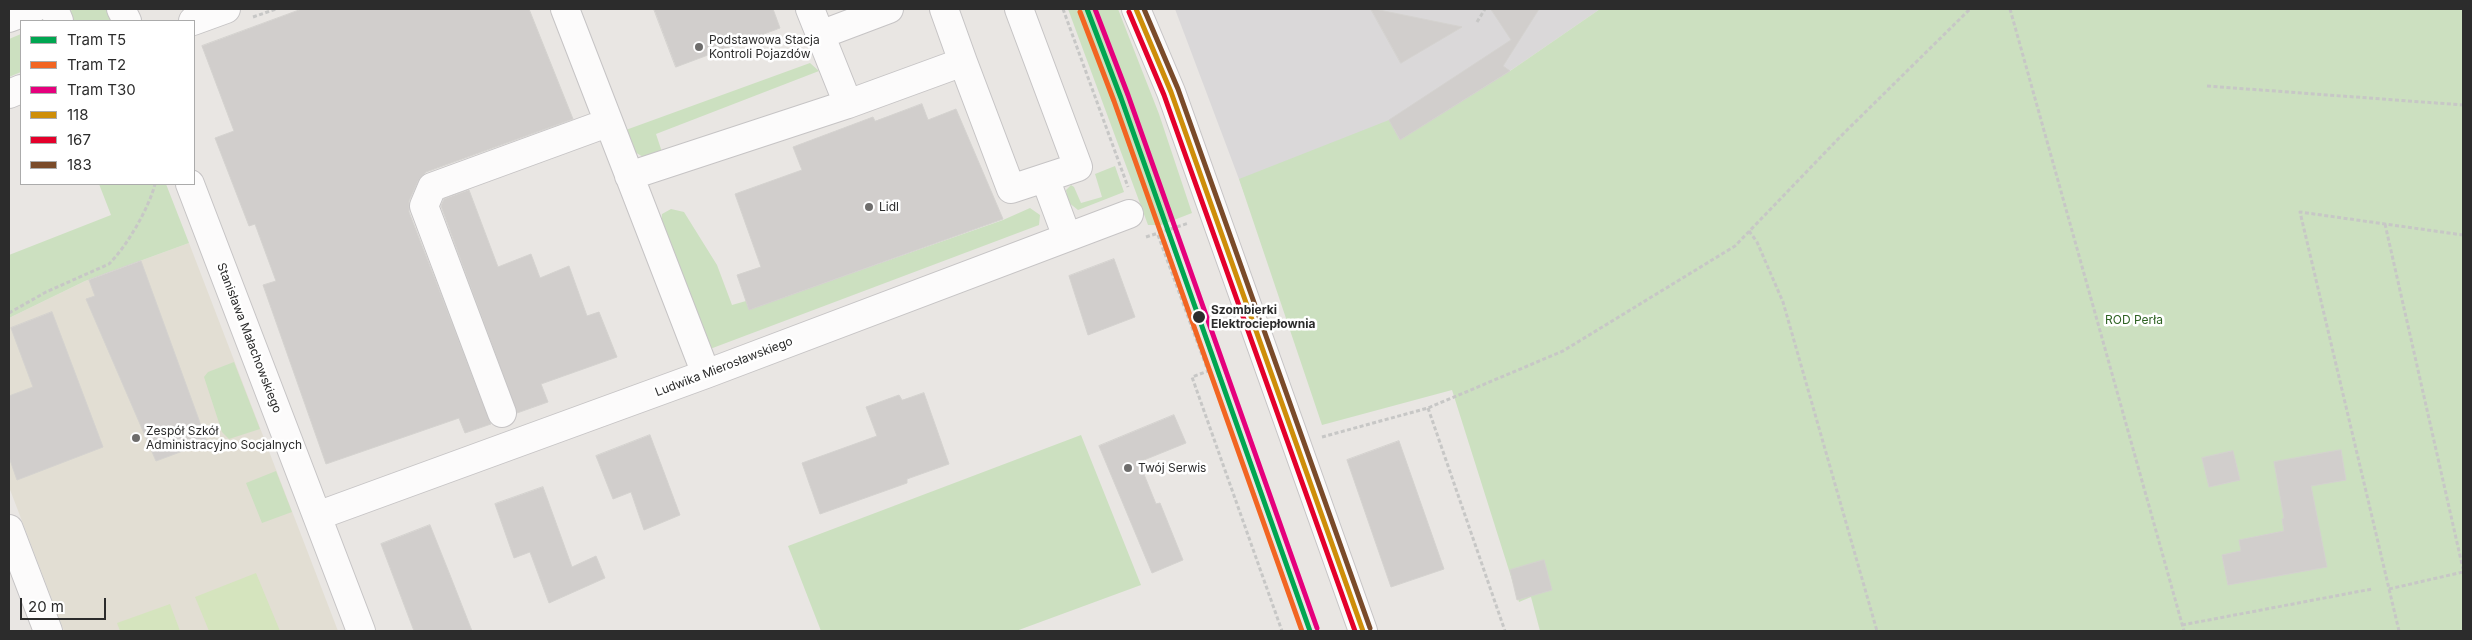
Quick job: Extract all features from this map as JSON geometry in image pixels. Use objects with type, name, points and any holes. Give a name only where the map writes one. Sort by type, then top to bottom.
[{"type":"street","points":[[9,18],[33,9]]},
{"type":"street","points":[[195,20],[226,9]]},
{"type":"street","points":[[564,9],[706,374]]},
{"type":"street","points":[[810,9],[848,104]]},
{"type":"street","points":[[820,35],[889,9]]},
{"type":"street","points":[[944,9],[1011,190],[1078,167],[1019,9]]},
{"type":"street","points":[[1136,9],[1170,92],[1363,631]]},
{"type":"street","points":[[629,176],[848,104],[963,62]]},
{"type":"street","points":[[502,413],[424,206],[432,187],[607,123]]},
{"type":"street","points":[[1045,178],[1067,237]]},
{"type":"street","name":"Stanisława Małachowskiego","points":[[190,185],[361,631]]},
{"type":"street","name":"Ludwika Mierosławskiego","points":[[317,516],[706,374],[1134,212]]},
{"type":"street","points":[[9,529],[48,631]]},
{"type":"path","points":[[1063,9],[1134,212],[1147,239],[1158,235],[1208,372],[1192,377],[1282,631]]},
{"type":"path","points":[[1477,22],[1485,9]]},
{"type":"path","points":[[1297,446],[1428,408],[1563,351],[1735,246],[1840,137],[1970,9]]},
{"type":"path","points":[[2010,9],[2184,631]]},
{"type":"path","points":[[2207,86],[2463,106]]},
{"type":"path","points":[[9,313],[46,292],[109,264],[117,256],[138,221],[153,194],[155,185]]},
{"type":"path","points":[[2399,631],[2300,212],[2463,235]]},
{"type":"path","points":[[2385,224],[2463,570],[2389,589]]},
{"type":"path","points":[[1749,231],[1757,242],[1784,302],[1877,631]]},
{"type":"path","points":[[1428,408],[1504,631]]},
{"type":"path","points":[[2182,625],[2372,589]]},
{"type":"shaded area","points":[[1175,9],[1600,9],[1513,69],[1248,203]]},
{"type":"shaded area","name":"Zespół Szkół Administracyjno Socjalnych","points":[[189,243],[338,631],[64,631],[9,487],[9,318],[85,281]]},
{"type":"green space","points":[[72,9],[107,9],[112,20],[71,20],[69,15]]},
{"type":"green space","points":[[1068,9],[1118,9],[1159,114],[1192,213],[1161,225],[1148,225]]},
{"type":"green space","name":"ROD Perła","points":[[1600,9],[2463,9],[2463,631],[1540,631],[1531,597],[1519,602],[1452,390],[1322,425],[1239,179],[1389,120],[1400,139],[1513,69]]},
{"type":"green space","points":[[20,34],[20,72],[9,77],[9,39]]},
{"type":"green space","points":[[810,63],[819,71],[656,134],[663,155],[645,158],[633,151],[623,131]]},
{"type":"green space","points":[[1115,166],[1124,192],[1078,210],[1068,202],[1066,190],[1071,185],[1074,187],[1081,203],[1102,197],[1095,174]]},
{"type":"green space","points":[[99,185],[166,185],[189,243],[85,281],[9,318],[9,255],[111,215]]},
{"type":"green space","points":[[1030,208],[1040,215],[1039,225],[710,349],[661,223],[662,214],[671,209],[684,212],[717,265],[732,305],[746,301],[750,309],[1003,220]]},
{"type":"green space","points":[[234,362],[260,429],[229,439],[222,432],[204,377],[208,372]]},
{"type":"green space","points":[[1081,435],[1141,585],[1016,631],[821,631],[788,546]]},
{"type":"green space","points":[[276,471],[292,512],[262,523],[246,483]]},
{"type":"green space","points":[[256,573],[280,631],[209,631],[195,597]]},
{"type":"green space","points":[[170,604],[180,631],[120,631],[117,623]]},
{"type":"building","points":[[302,9],[529,9],[573,119],[426,172],[418,181],[409,201],[409,212],[491,424],[465,433],[459,418],[326,464],[263,285],[276,281],[255,224],[249,226],[215,138],[234,131],[202,46]]},
{"type":"building","name":"Podstawowa Stacja Kontroli Pojazdów","points":[[654,9],[773,9],[780,28],[676,67]]},
{"type":"building","points":[[1371,9],[1374,9],[1462,27],[1401,63]]},
{"type":"building","points":[[1491,9],[1539,9],[1503,66],[1510,71],[1400,140],[1389,120],[1511,40]]},
{"type":"building","name":"Lidl","points":[[922,104],[928,120],[956,109],[1003,219],[749,310],[737,275],[761,267],[735,194],[802,170],[793,147],[873,117],[875,121]]},
{"type":"building","points":[[469,190],[498,267],[531,254],[540,278],[569,266],[587,316],[599,312],[617,357],[541,384],[548,402],[517,413],[441,206],[444,199]]},
{"type":"building","points":[[1114,259],[1135,317],[1088,335],[1069,276]]},
{"type":"building","points":[[141,261],[207,442],[156,461],[86,299],[95,296],[89,280]]},
{"type":"building","points":[[52,312],[103,447],[17,480],[9,457],[9,396],[33,387],[11,328]]},
{"type":"building","points":[[924,393],[949,464],[907,479],[907,483],[820,514],[802,463],[877,436],[866,407],[899,395],[902,400]]},
{"type":"building","points":[[1174,415],[1186,443],[1139,462],[1156,504],[1160,503],[1183,560],[1152,573],[1099,446]]},
{"type":"building","points":[[650,435],[680,515],[644,530],[631,492],[613,499],[596,456]]},
{"type":"building","points":[[1399,441],[1444,569],[1391,587],[1347,460]]},
{"type":"building","points":[[2341,450],[2346,480],[2311,486],[2327,567],[2228,585],[2222,555],[2241,551],[2239,540],[2284,531],[2282,519],[2284,518],[2274,462]]},
{"type":"building","points":[[2233,451],[2240,480],[2209,487],[2202,458]]},
{"type":"building","points":[[543,487],[572,567],[596,556],[605,578],[549,603],[530,552],[514,558],[495,504]]},
{"type":"building","points":[[430,525],[472,631],[414,631],[381,544]]},
{"type":"building","points":[[1544,560],[1552,590],[1517,600],[1510,570]]},
{"type":"tram line","name":"T5","points":[[1087,9],[1121,98],[1310,631]]},
{"type":"tram line","name":"T30","points":[[1095,9],[1128,95],[1317,628]]},
{"type":"tram line","name":"T2","points":[[1080,12],[1114,101],[1302,631]]},
{"type":"transit line","name":"118","points":[[1136,9],[1171,92],[1363,631]]},
{"type":"transit line","name":"183","points":[[1144,9],[1178,89],[1370,628]]},
{"type":"transit line","name":"167","points":[[1129,12],[1164,95],[1355,631]]},
{"type":"place","name":"Podstawowa Stacja Kontroli Pojazdów","points":[[699,47]]},
{"type":"place","name":"Lidl","points":[[869,207]]},
{"type":"place","name":"Szombierki Elektrociepłownia","points":[[1199,317]]},
{"type":"place","name":"Zespół Szkół Administracyjno Socjalnych","points":[[136,438]]},
{"type":"place","name":"Twój Serwis","points":[[1128,468]]}]
